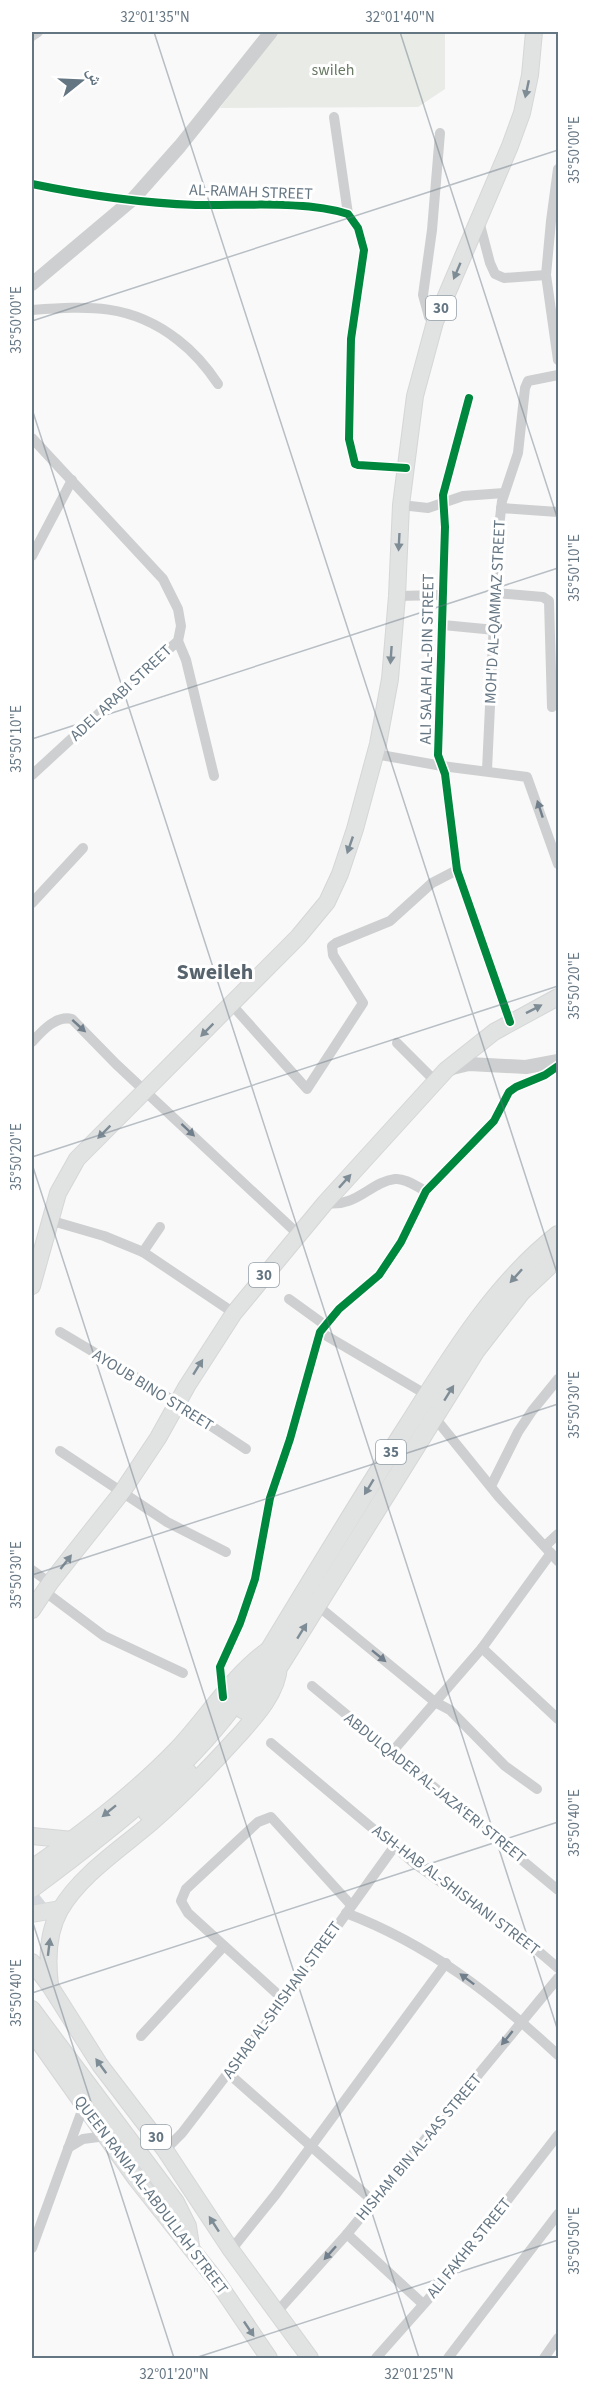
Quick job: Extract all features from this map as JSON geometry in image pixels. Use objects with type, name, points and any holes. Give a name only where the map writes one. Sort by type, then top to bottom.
[{"type":"highway","name":"35","points":[[37,1892],[124,1816],[192,1752],[235,1704],[427,1395],[468,1334],[499,1295],[558,1235]]},
{"type":"highway","name":"35","points":[[37,1892],[131,1827],[167,1794],[233,1723],[279,1666],[494,1324],[521,1292],[558,1257]]},
{"type":"main road","name":"30","points":[[32,1286],[58,1193],[72,1167],[145,1090],[298,937],[327,902],[340,874],[355,829],[375,754],[388,690],[397,597],[401,505],[414,396],[435,322],[522,113],[530,75],[534,32]]},
{"type":"main road","name":"30","points":[[32,1610],[47,1587],[122,1492],[234,1312],[325,1203],[440,1075],[478,1043],[510,1022],[558,997]]},
{"type":"main road","points":[[32,1868],[73,1840],[151,1775],[197,1728],[246,1667],[271,1649]]},
{"type":"main road","points":[[50,1986],[48,1947],[60,1909],[75,1890],[108,1858],[191,1787],[243,1730],[274,1688],[279,1676],[279,1666]]},
{"type":"main road","points":[[32,1836],[73,1840]]},
{"type":"main road","points":[[32,1914],[60,1909]]},
{"type":"main road","name":"QUEEN RANIA AL-ABDULLAH STREET","points":[[32,1962],[100,2065],[165,2150],[231,2250],[310,2358]]},
{"type":"main road","points":[[32,2009],[137,2148],[185,2217],[190,2246]]},
{"type":"main road","name":"QUEEN RANIA AL-ABDULLAH STREET","points":[[32,2032],[136,2179],[190,2246],[269,2358]]},
{"type":"street","points":[[32,36],[38,32]]},
{"type":"street","points":[[32,284],[133,199],[180,146],[271,32]]},
{"type":"street","points":[[334,117],[348,214],[358,228],[364,250],[351,339],[349,439],[351,455],[357,465],[406,468]]},
{"type":"street","points":[[435,322],[429,317],[423,295],[432,230],[440,133]]},
{"type":"street","points":[[558,169],[549,231],[546,275],[558,360]]},
{"type":"street","name":"AL-RAMAH STREET","points":[[32,185],[195,205],[308,207],[348,214]]},
{"type":"street","points":[[479,220],[495,274],[504,278],[546,275]]},
{"type":"street","points":[[32,310],[105,308],[139,316],[155,324],[190,349],[205,363],[218,384]]},
{"type":"street","name":"MOH'D AL-QAMMAZ STREET","points":[[487,770],[501,508],[518,453],[525,388],[528,381],[558,375]]},
{"type":"street","name":"ALI SALAH AL-DIN STREET","points":[[469,398],[443,502],[446,527],[438,755],[442,766],[457,870],[510,1022]]},
{"type":"street","name":"ADEL ARABI STREET","points":[[32,438],[163,579],[180,617],[181,634],[178,641],[32,775]]},
{"type":"street","points":[[32,556],[72,480]]},
{"type":"street","points":[[401,505],[428,507],[472,495],[504,493]]},
{"type":"street","points":[[501,508],[558,512]]},
{"type":"street","points":[[496,593],[543,597],[549,601],[552,706]]},
{"type":"street","points":[[397,597],[442,594]]},
{"type":"street","points":[[443,625],[495,630]]},
{"type":"street","points":[[178,641],[186,660],[214,776]]},
{"type":"street","points":[[375,754],[442,766],[523,775],[529,779],[556,850],[558,864]]},
{"type":"street","points":[[32,903],[83,848]]},
{"type":"street","points":[[232,1005],[307,1089],[363,1004],[333,955],[332,946],[390,921],[432,883],[457,870]]},
{"type":"street","points":[[32,1042],[53,1023],[61,1019],[72,1019],[299,1235]]},
{"type":"street","points":[[397,1043],[440,1075],[469,1064],[526,1067],[558,1061]]},
{"type":"street","points":[[478,1043],[484,1055],[494,1064]]},
{"type":"street","points":[[223,1697],[221,1664],[240,1623],[255,1579],[270,1498],[322,1329],[383,1270],[401,1242],[426,1191],[494,1121],[509,1092],[545,1075],[558,1066]]},
{"type":"street","points":[[325,1203],[342,1203],[394,1179],[403,1180],[426,1191]]},
{"type":"street","points":[[50,1220],[105,1236],[142,1252],[234,1312]]},
{"type":"street","points":[[142,1252],[160,1227]]},
{"type":"street","points":[[289,1299],[322,1329],[427,1395]]},
{"type":"street","name":"AYOUB BINO STREET","points":[[60,1332],[149,1385],[246,1449]]},
{"type":"street","points":[[491,1486],[518,1432],[558,1380]]},
{"type":"street","points":[[435,1418],[551,1554]]},
{"type":"street","points":[[60,1451],[167,1522],[226,1552]]},
{"type":"street","points":[[392,1752],[482,1648],[551,1554],[558,1534]]},
{"type":"street","points":[[32,1570],[47,1587],[104,1636],[183,1673]]},
{"type":"street","points":[[318,1606],[435,1702],[450,1710],[505,1766],[537,1789]]},
{"type":"street","points":[[482,1648],[558,1719]]},
{"type":"street","name":"ABDULQADER AL-JAZA‘ERI STREET","points":[[312,1686],[558,1890]]},
{"type":"street","name":"ASH-HAB AL-SHISHANI STREET","points":[[271,1743],[394,1847],[537,1950],[558,1968]]},
{"type":"street","points":[[284,2000],[223,1947],[188,1913],[181,1901],[186,1889],[258,1822],[267,1817],[274,1819],[348,1909],[446,1963],[558,2055]]},
{"type":"street","name":"ASHAB AL-SHISHANI STREET","points":[[165,2150],[182,2133],[284,2000],[394,1847]]},
{"type":"street","points":[[141,2036],[223,1947]]},
{"type":"street","points":[[231,2250],[446,1963]]},
{"type":"street","name":"HISHAM BIN AL-AAS STREET","points":[[276,2313],[347,2234],[558,1978]]},
{"type":"street","points":[[228,2073],[373,2201]]},
{"type":"street","points":[[32,2248],[84,2104]]},
{"type":"street","name":"ALI FAKHR STREET","points":[[376,2358],[480,2236],[558,2135]]},
{"type":"street","points":[[68,2148],[83,2139],[106,2136]]},
{"type":"street","points":[[448,2358],[558,2214]]},
{"type":"street","points":[[347,2234],[423,2304]]},
{"type":"street","points":[[547,2357],[558,2338]]},
{"type":"green space","name":"swileh","points":[[276,32],[445,32],[445,89],[418,107],[220,108]]},
{"type":"tunnel","points":[[32,1904],[41,1897]]},
{"type":"cycle path","points":[[32,184],[93,195],[155,202],[196,205],[293,205],[348,214],[358,228],[364,250],[351,339],[349,439],[355,464],[406,468]]},
{"type":"cycle path","points":[[469,398],[443,495],[445,527],[438,755],[445,774],[457,870],[510,1022]]},
{"type":"cycle path","points":[[223,1697],[220,1667],[240,1623],[255,1579],[270,1498],[290,1439],[320,1332],[339,1309],[379,1275],[401,1242],[426,1191],[494,1121],[509,1092],[545,1075],[558,1066]]},
{"type":"district","name":"Sweileh","points":[[215,972]]}]
